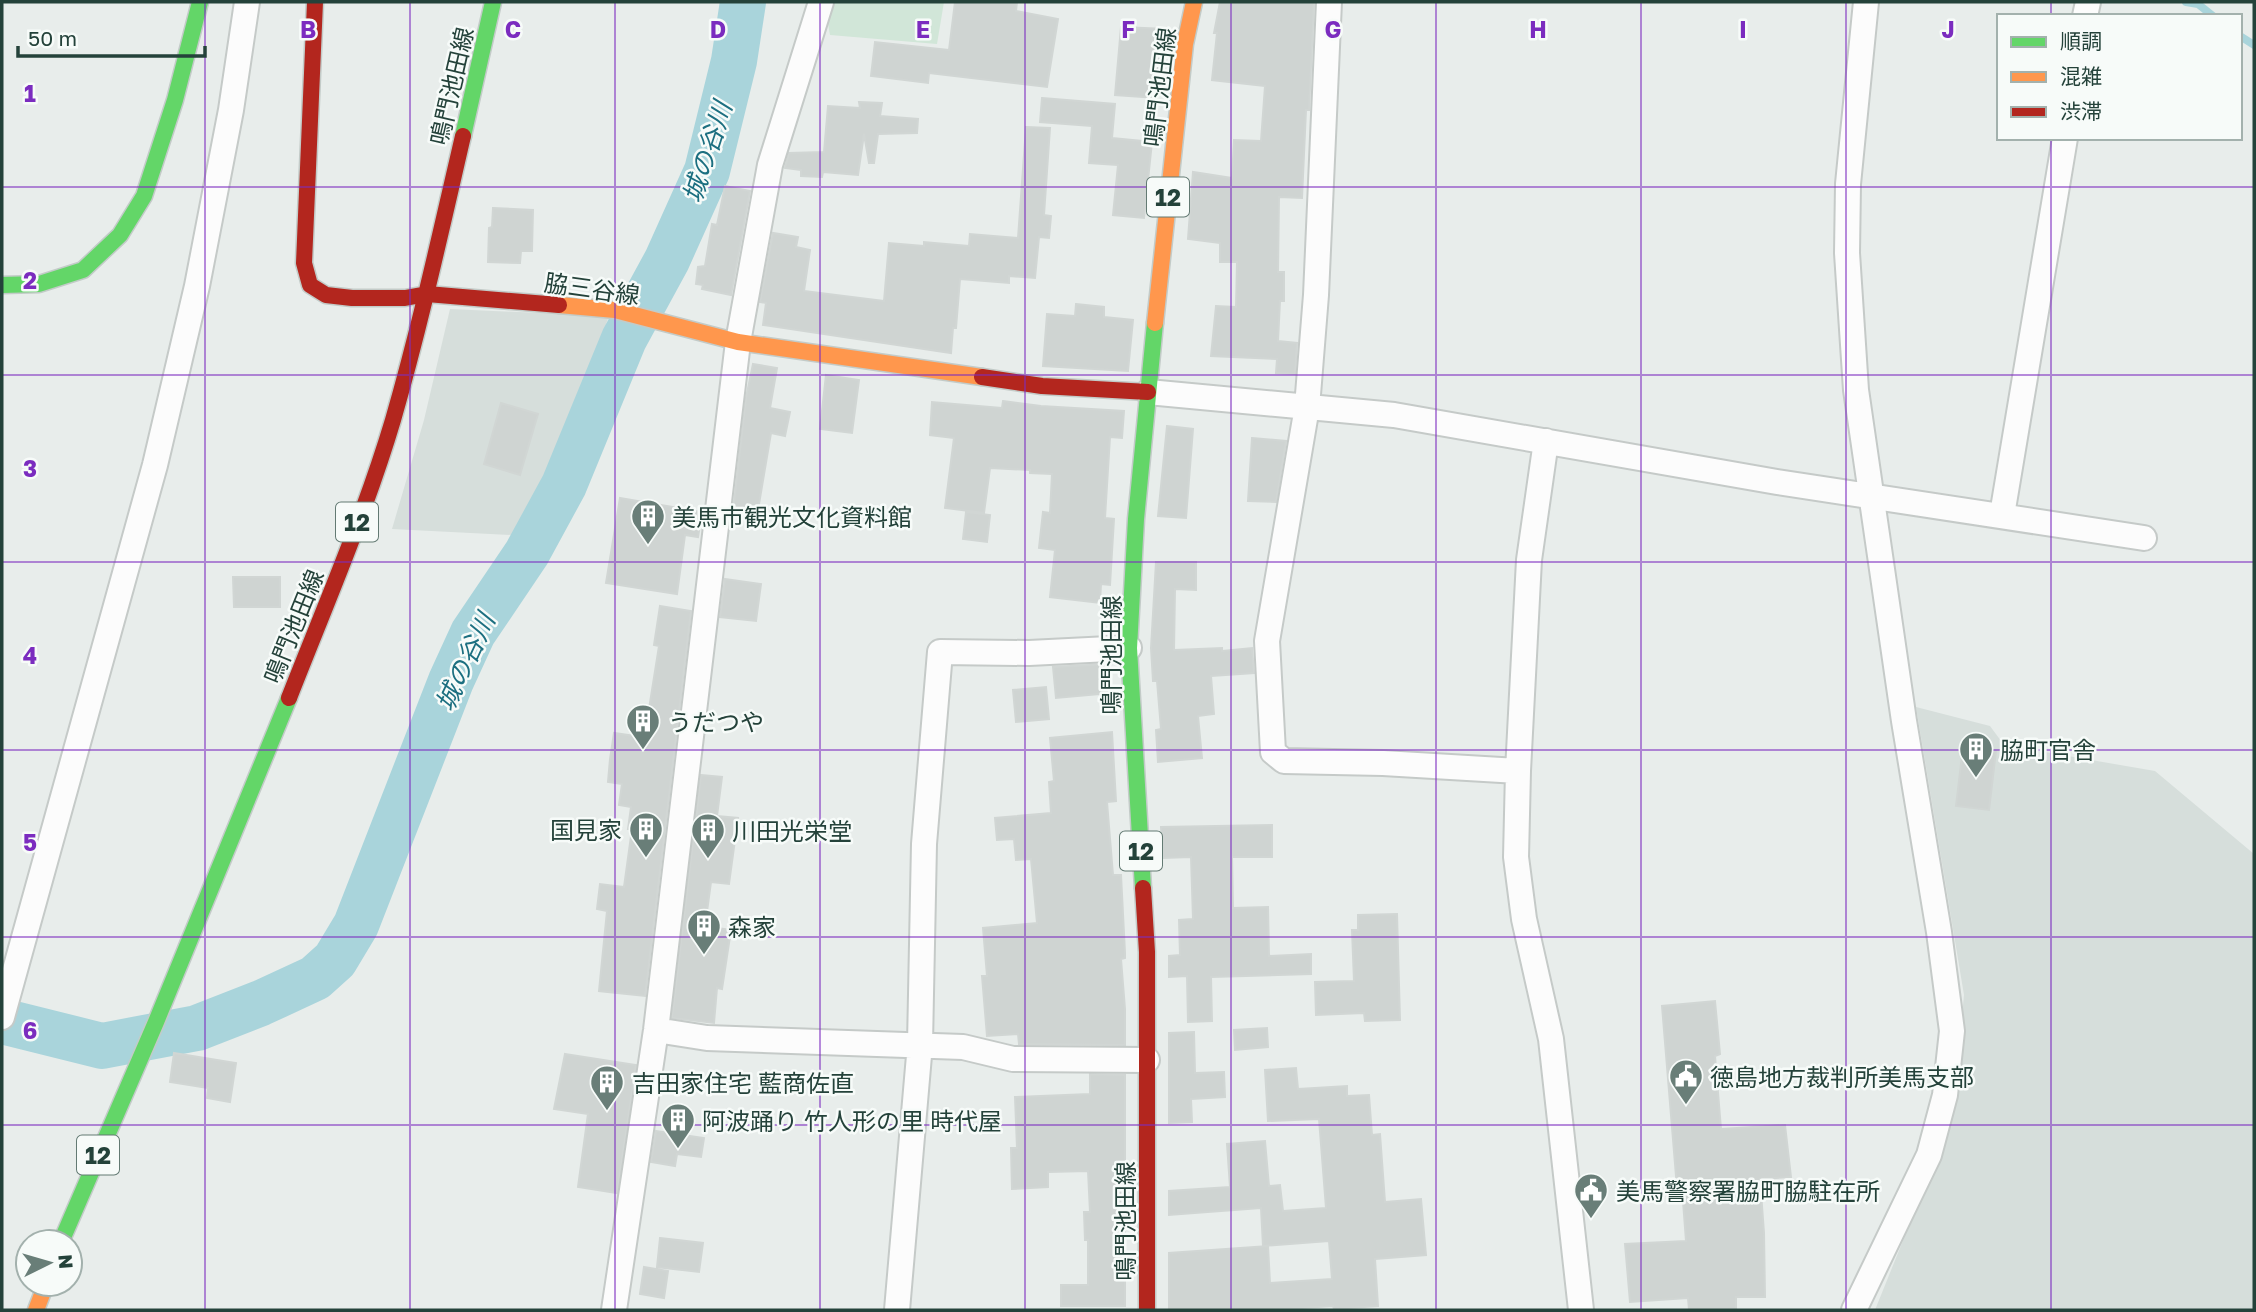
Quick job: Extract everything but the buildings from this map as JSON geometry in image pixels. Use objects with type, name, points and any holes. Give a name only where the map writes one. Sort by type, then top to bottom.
[{"type":"main road","points":[[2,285],[39,284],[83,270],[120,235],[144,196],[175,100],[200,2]]},
{"type":"main road","name":"脇三谷線","points":[[316,2],[304,263],[310,285],[326,295],[405,298],[427,294],[615,310],[738,342],[1041,386],[1148,393]]},
{"type":"main road","name":"鳴門池田線","points":[[67,1228],[156,1022],[346,554],[392,422],[427,294],[493,2]]},
{"type":"main road","name":"鳴門池田線","points":[[1147,1310],[1147,952],[1129,648],[1136,519],[1148,393],[1176,119],[1185,44],[1194,2]]},
{"type":"street","points":[[2,1017],[155,465],[197,286],[231,110],[247,2]]},
{"type":"street","points":[[614,1310],[656,1030],[738,342],[770,165],[821,2]]},
{"type":"street","points":[[1329,2],[1316,295],[1307,407],[1267,641],[1273,752],[1284,761],[1384,763],[1517,771]]},
{"type":"street","points":[[1854,1310],[1930,1155],[1945,1095],[1952,1031],[1856,390],[1847,253],[1848,184],[1866,2]]},
{"type":"street","points":[[2002,515],[2065,140]]},
{"type":"street","points":[[1148,393],[1394,415],[1777,482],[2144,538]]},
{"type":"street","points":[[1546,441],[1529,560],[1517,771],[1516,857],[1524,919],[1551,1040],[1581,1310]]},
{"type":"street","points":[[897,1310],[920,1044],[924,844],[940,652],[1029,653],[1129,648]]},
{"type":"street","points":[[656,1030],[707,1038],[963,1047],[1013,1059],[1147,1060]]},
{"type":"shaded area","points":[[450,309],[609,316],[572,418],[516,533],[512,535],[392,529],[424,420]]},
{"type":"shaded area","points":[[1916,707],[1990,726],[2004,745],[2155,771],[2254,854],[2253,1310],[1875,1310],[1952,1119],[1964,995]]},
{"type":"green space","points":[[833,2],[944,2],[937,44],[830,35],[828,24]]},
{"type":"waterway","name":"城の谷川","points":[[2,1021],[102,1046],[197,1028],[315,978],[335,960],[356,925],[451,681],[473,633],[527,553],[564,485],[624,339],[667,260],[707,171],[734,61],[743,2]]},
{"type":"waterway","points":[[2186,2],[2198,4],[2210,14]]},
{"type":"waterway","points":[[2242,37],[2254,45]]},
{"type":"traffic: fast","points":[[2,285],[39,284],[83,270],[120,235],[144,196],[175,100],[200,2]]},
{"type":"traffic: fast","points":[[463,136],[493,2]]},
{"type":"traffic: fast","points":[[1143,888],[1129,648],[1136,519],[1155,323]]},
{"type":"traffic: fast","points":[[67,1228],[156,1022],[289,698]]},
{"type":"traffic: slow","points":[[1155,323],[1185,44],[1194,2]]},
{"type":"traffic: slow","points":[[559,305],[615,310],[738,342],[982,377]]},
{"type":"traffic: slow","points":[[36,1310],[41,1298]]},
{"type":"traffic: jam","points":[[315,2],[304,263],[310,285],[326,295],[352,298],[405,298],[427,294],[559,305]]},
{"type":"traffic: jam","points":[[289,698],[357,525],[393,420],[463,136]]},
{"type":"traffic: jam","points":[[982,377],[1042,386],[1148,392]]},
{"type":"traffic: jam","points":[[1143,888],[1147,952],[1147,1310]]},
{"type":"place","name":"美馬市観光文化資料館","points":[[648,546]]},
{"type":"place","name":"うだつや","points":[[643,751]]},
{"type":"place","name":"脇町官舎","points":[[1976,779]]},
{"type":"place","name":"国見家","points":[[646,859]]},
{"type":"place","name":"川田光栄堂","points":[[708,860]]},
{"type":"place","name":"森家","points":[[704,956]]},
{"type":"place","name":"徳島地方裁判所美馬支部","points":[[1686,1106]]},
{"type":"place","name":"吉田家住宅 藍商佐直","points":[[607,1112]]},
{"type":"place","name":"阿波踊り 竹人形の里 時代屋","points":[[678,1150]]},
{"type":"place","name":"美馬警察署脇町脇駐在所","points":[[1591,1220]]}]
